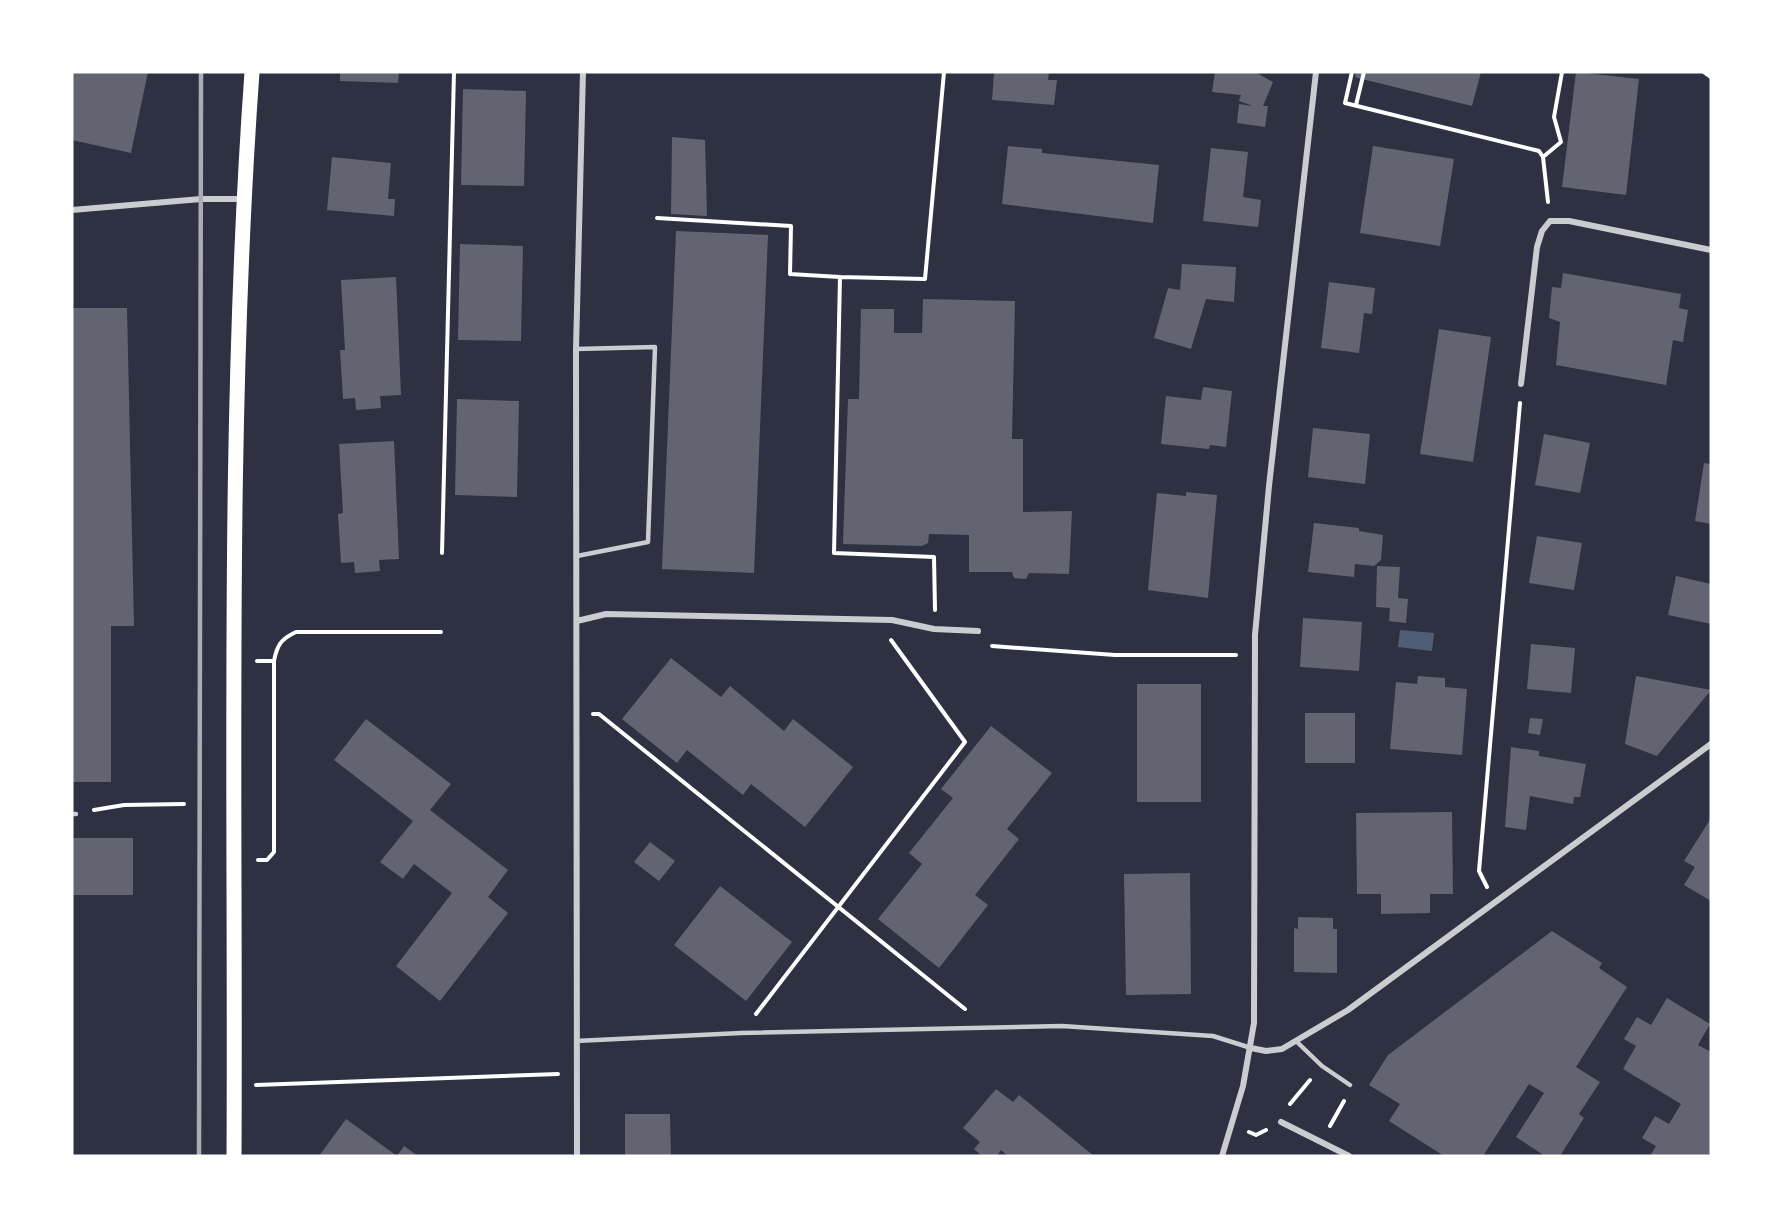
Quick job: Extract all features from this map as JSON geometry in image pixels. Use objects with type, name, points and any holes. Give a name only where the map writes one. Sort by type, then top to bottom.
[{"type":"main road","points":[[234,1156],[235,662],[243,199],[252,72]]},
{"type":"street","points":[[577,1156],[576,349],[583,72]]},
{"type":"street","points":[[1222,1156],[1243,1086],[1251,1048],[1256,996],[1254,655],[1269,486],[1316,72]]},
{"type":"street","points":[[72,210],[201,199],[243,199]]},
{"type":"street","points":[[1521,384],[1537,247],[1542,231],[1550,221],[1569,221],[1711,250]]},
{"type":"street","points":[[577,621],[606,614],[892,620],[934,629],[978,631]]},
{"type":"street","points":[[1251,1048],[1266,1051],[1282,1049],[1348,1010],[1495,900],[1711,744]]},
{"type":"street","points":[[1281,1122],[1349,1156]]},
{"type":"lane","points":[[576,349],[655,347],[648,542],[577,556]]},
{"type":"lane","points":[[576,1041],[741,1034],[1062,1026],[1213,1036],[1251,1048]]},
{"type":"lane","points":[[1297,1042],[1322,1066],[1350,1085]]},
{"type":"path","points":[[442,553],[454,72]]},
{"type":"path","points":[[657,218],[791,226],[790,274],[925,279],[944,72]]},
{"type":"path","points":[[1352,72],[1345,103],[1539,151],[1543,157],[1550,221]]},
{"type":"path","points":[[1356,105],[1364,72]]},
{"type":"path","points":[[1543,157],[1561,142],[1554,117],[1562,72]]},
{"type":"path","points":[[1704,72],[1711,77]]},
{"type":"path","points":[[840,277],[834,553],[934,557],[934,629]]},
{"type":"path","points":[[1495,900],[1479,871],[1521,384]]},
{"type":"path","points":[[741,1034],[966,742],[890,639],[892,620]]},
{"type":"path","points":[[978,631],[986,645],[1115,655],[1254,655]]},
{"type":"path","points":[[274,848],[274,661],[277,647],[283,638],[296,632],[441,632]]},
{"type":"path","points":[[578,713],[599,714],[988,1028]]},
{"type":"path","points":[[74,814],[124,805],[184,804]]},
{"type":"path","points":[[235,1086],[576,1073]]},
{"type":"path","points":[[1321,1142],[1350,1085]]},
{"type":"water","points":[[1400,630],[1434,633],[1432,651],[1398,647]]},
{"type":"building","points":[[72,72],[148,72],[131,153],[72,140]]},
{"type":"building","points":[[340,72],[399,72],[398,83],[340,81]]},
{"type":"building","points":[[994,72],[1049,72],[1048,80],[1057,80],[1054,105],[992,100]]},
{"type":"building","points":[[1215,72],[1255,72],[1273,82],[1263,106],[1268,106],[1265,127],[1237,123],[1239,104],[1253,106],[1239,101],[1241,95],[1212,92]]},
{"type":"building","points":[[1356,72],[1481,72],[1472,106],[1355,77]]},
{"type":"building","points":[[1576,72],[1639,79],[1626,195],[1562,187]]},
{"type":"building","points":[[463,89],[526,91],[524,186],[461,185]]},
{"type":"building","points":[[672,137],[705,140],[707,216],[671,214]]},
{"type":"building","points":[[1008,146],[1042,149],[1042,153],[1159,165],[1153,223],[1002,204]]},
{"type":"building","points":[[1373,146],[1454,159],[1440,246],[1360,233]]},
{"type":"building","points":[[1211,148],[1248,152],[1243,197],[1261,200],[1258,227],[1203,221]]},
{"type":"building","points":[[332,157],[391,163],[388,199],[395,199],[394,216],[327,210]]},
{"type":"building","points":[[676,231],[768,235],[754,573],[662,569]]},
{"type":"building","points":[[460,244],[523,246],[521,341],[458,340]]},
{"type":"building","points":[[1182,264],[1236,267],[1234,302],[1206,299],[1191,349],[1154,338],[1168,288],[1180,290]]},
{"type":"building","points":[[1563,273],[1681,294],[1679,308],[1688,310],[1683,342],[1673,340],[1666,385],[1556,365],[1560,322],[1549,318],[1552,287],[1561,288]]},
{"type":"building","points":[[396,277],[401,395],[380,396],[381,408],[356,410],[355,398],[343,399],[340,350],[345,350],[341,280]]},
{"type":"building","points":[[1329,282],[1375,288],[1372,314],[1364,313],[1359,353],[1321,348]]},
{"type":"building","points":[[923,299],[1015,301],[1012,439],[1023,439],[1023,512],[1072,511],[1069,574],[1029,573],[1026,579],[1014,578],[1012,572],[969,572],[969,535],[929,534],[928,543],[922,546],[843,544],[848,399],[859,399],[861,309],[894,309],[894,333],[922,333]]},
{"type":"building","points":[[72,308],[127,308],[134,626],[111,626],[111,782],[72,782]]},
{"type":"building","points":[[1439,329],[1491,337],[1473,462],[1420,454]]},
{"type":"building","points":[[1203,387],[1232,391],[1226,447],[1210,445],[1209,449],[1161,444],[1166,396],[1201,400]]},
{"type":"building","points":[[457,399],[519,401],[517,497],[455,495]]},
{"type":"building","points":[[1313,428],[1370,434],[1365,484],[1308,477]]},
{"type":"building","points":[[1544,434],[1590,443],[1580,493],[1535,485]]},
{"type":"building","points":[[394,441],[399,559],[379,560],[380,571],[355,573],[354,562],[341,563],[338,514],[343,513],[339,444]]},
{"type":"building","points":[[1704,463],[1711,464],[1711,524],[1695,521]]},
{"type":"building","points":[[1186,492],[1217,495],[1208,598],[1148,590],[1157,493],[1186,496]]},
{"type":"building","points":[[1314,523],[1359,528],[1359,531],[1383,535],[1381,560],[1374,566],[1355,564],[1354,577],[1308,572]]},
{"type":"building","points":[[1537,536],[1582,543],[1574,590],[1529,583]]},
{"type":"building","points":[[1377,566],[1400,567],[1398,598],[1408,599],[1406,623],[1389,621],[1390,608],[1376,607]]},
{"type":"building","points":[[1676,576],[1711,584],[1711,624],[1668,615]]},
{"type":"building","points":[[1303,618],[1362,622],[1359,671],[1300,667]]},
{"type":"building","points":[[1531,644],[1575,648],[1571,693],[1527,689]]},
{"type":"building","points":[[671,658],[721,697],[730,686],[784,731],[793,719],[853,767],[805,827],[751,784],[743,795],[687,750],[677,763],[622,719]]},
{"type":"building","points":[[1418,676],[1445,678],[1445,687],[1467,689],[1462,755],[1390,749],[1396,682],[1417,684]]},
{"type":"building","points":[[1636,676],[1711,690],[1657,756],[1625,744]]},
{"type":"building","points":[[1137,684],[1201,684],[1201,802],[1137,802]]},
{"type":"building","points":[[1305,713],[1355,713],[1355,763],[1305,763]]},
{"type":"building","points":[[1530,718],[1543,719],[1540,735],[1528,733]]},
{"type":"building","points":[[366,719],[451,784],[430,810],[508,870],[488,897],[508,913],[440,1001],[396,966],[452,893],[414,864],[403,879],[380,862],[413,821],[334,760]]},
{"type":"building","points":[[991,726],[1052,773],[1007,829],[1019,839],[975,895],[988,905],[939,968],[878,919],[922,864],[909,853],[953,798],[941,789]]},
{"type":"building","points":[[1511,747],[1539,751],[1539,756],[1586,764],[1580,797],[1574,797],[1573,804],[1530,796],[1526,830],[1505,827]]},
{"type":"building","points":[[1452,812],[1453,894],[1430,894],[1430,913],[1381,914],[1381,894],[1357,894],[1356,813]]},
{"type":"building","points":[[1711,818],[1711,901],[1684,885],[1695,867],[1684,861]]},
{"type":"building","points":[[72,838],[133,838],[133,895],[72,895]]},
{"type":"building","points":[[650,842],[675,861],[659,881],[634,862]]},
{"type":"building","points":[[1190,873],[1191,994],[1126,995],[1124,874]]},
{"type":"building","points":[[720,886],[792,942],[746,1001],[674,945]]},
{"type":"building","points":[[1298,917],[1333,918],[1333,929],[1337,929],[1337,973],[1294,972],[1294,928],[1298,929]]},
{"type":"building","points":[[1552,931],[1602,963],[1599,968],[1627,987],[1576,1067],[1600,1082],[1579,1114],[1584,1118],[1560,1156],[1545,1156],[1516,1137],[1544,1093],[1529,1084],[1483,1156],[1444,1156],[1389,1121],[1400,1104],[1369,1085],[1388,1055]]},
{"type":"building","points":[[1667,998],[1710,1024],[1698,1045],[1711,1052],[1711,1156],[1650,1156],[1656,1146],[1642,1138],[1655,1116],[1669,1124],[1681,1104],[1623,1069],[1636,1046],[1624,1039],[1637,1017],[1651,1025]]},
{"type":"building","points":[[996,1089],[1013,1102],[1019,1095],[1094,1156],[1008,1156],[1001,1150],[997,1156],[982,1156],[974,1149],[980,1142],[963,1128]]},
{"type":"building","points":[[625,1114],[670,1114],[671,1156],[625,1156]]},
{"type":"building","points":[[346,1119],[397,1156],[319,1156]]},
{"type":"building","points":[[404,1146],[418,1156],[397,1156]]},
{"type":"railway","points":[[199,1156],[201,72]]}]
